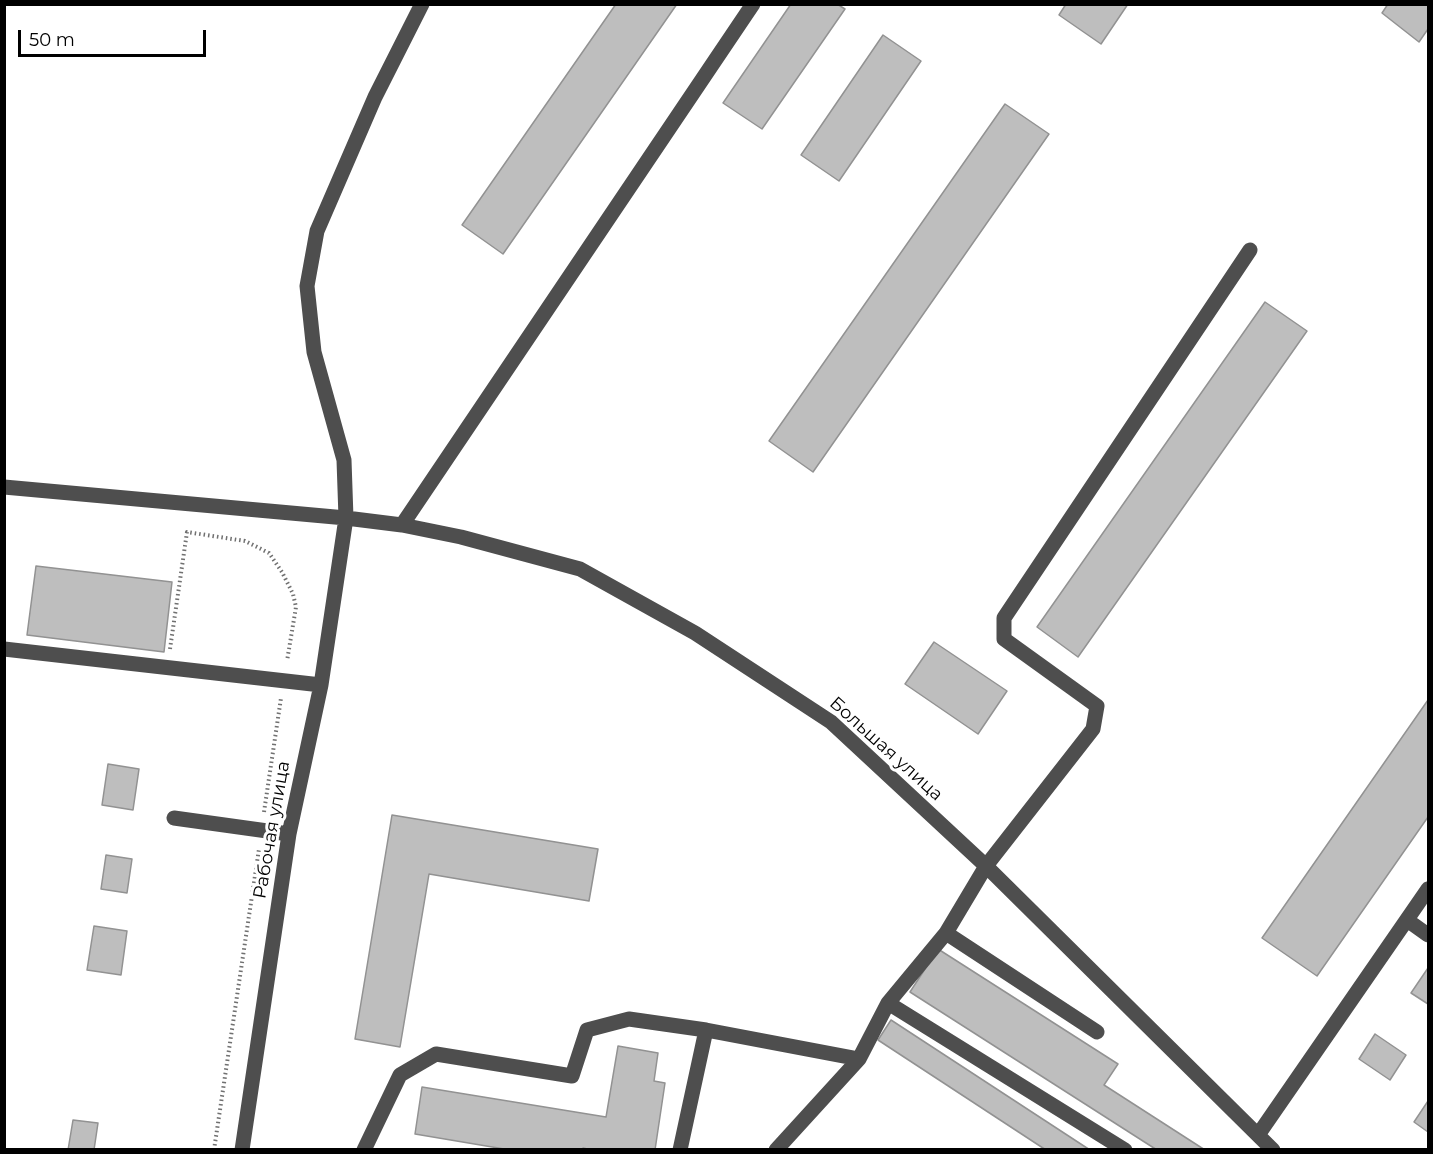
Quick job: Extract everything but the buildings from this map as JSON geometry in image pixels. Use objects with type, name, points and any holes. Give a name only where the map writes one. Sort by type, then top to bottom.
[{"type":"street","name":"Рабочая улица","points":[[242,1149],[289,834],[321,685],[346,518],[344,460],[314,352],[307,286],[317,231],[375,97],[422,4]]},
{"type":"street","points":[[402,525],[753,4]]},
{"type":"street","points":[[776,1149],[859,1059],[888,1003],[946,933],[986,866],[1093,729],[1097,706],[1004,639],[1004,618],[1250,250]]},
{"type":"street","name":"Большая улица","points":[[4,487],[402,525],[461,537],[580,569],[695,633],[831,722],[986,866],[1273,1149]]},
{"type":"street","points":[[4,649],[321,685]]},
{"type":"street","points":[[174,818],[289,834]]},
{"type":"street","points":[[1258,1135],[1428,889]]},
{"type":"street","points":[[1407,920],[1428,935]]},
{"type":"street","points":[[946,933],[1097,1032]]},
{"type":"street","points":[[888,1003],[1125,1149]]},
{"type":"street","points":[[364,1149],[400,1074],[436,1054],[572,1076],[587,1030],[629,1019],[706,1030],[859,1059]]},
{"type":"street","points":[[680,1149],[706,1030]]},
{"type":"path","points":[[167,668],[187,532],[245,541],[269,553],[282,572],[293,594],[296,607],[214,1149]]}]
